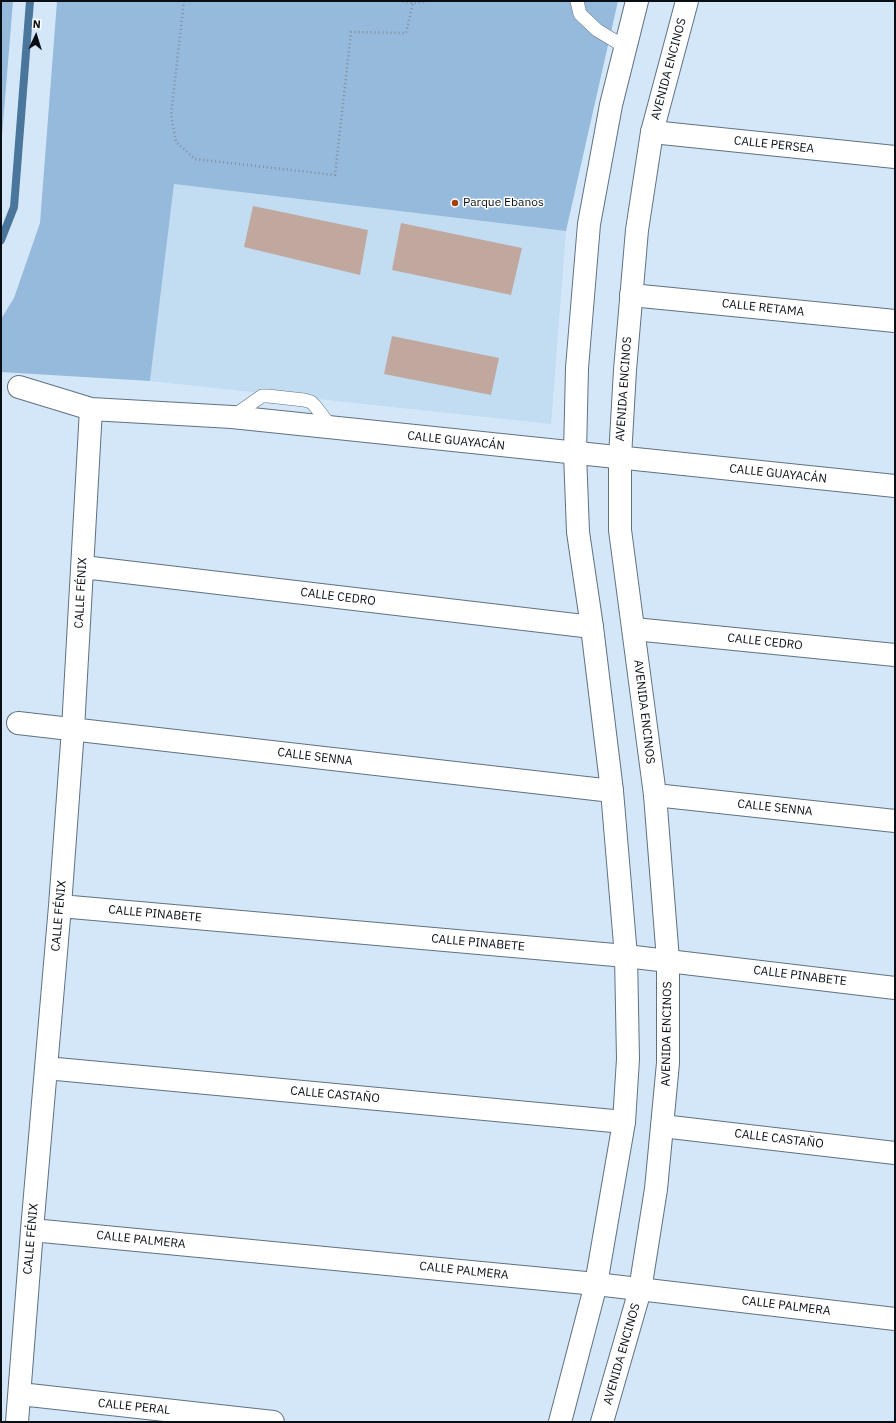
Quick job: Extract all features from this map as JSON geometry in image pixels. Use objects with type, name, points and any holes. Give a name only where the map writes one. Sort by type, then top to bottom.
[{"type":"street","points":[[560,1422],[596,1284],[624,1122],[628,1059],[626,956],[612,791],[592,627],[578,532],[575,453],[577,368],[589,224],[611,105],[637,1]]},
{"type":"street","name":"AVENIDA ENCINOS","points":[[602,1422],[640,1290],[656,1189],[668,1063],[668,960],[655,795],[620,530],[620,457],[625,370],[637,230],[652,132],[687,1]]},
{"type":"street","name":"CALLE PERSEA","points":[[652,132],[895,157]]},
{"type":"street","name":"CALLE RETAMA","points":[[631,294],[895,321]]},
{"type":"street","name":"CALLE GUAYACÁN","points":[[19,387],[91,409],[232,417],[895,486]]},
{"type":"street","name":"CALLE FÉNIX","points":[[18,1422],[32,1230],[60,906],[73,729],[91,409]]},
{"type":"street","name":"CALLE CEDRO","points":[[83,567],[592,627]]},
{"type":"street","name":"CALLE CEDRO","points":[[634,629],[895,655]]},
{"type":"street","name":"CALLE SENNA","points":[[18,723],[612,791]]},
{"type":"street","name":"CALLE SENNA","points":[[655,795],[895,820]]},
{"type":"street","name":"CALLE PINABETE","points":[[60,906],[668,960],[895,988]]},
{"type":"street","name":"CALLE CASTAÑO","points":[[46,1068],[624,1122]]},
{"type":"street","name":"CALLE CASTAÑO","points":[[662,1126],[895,1153]]},
{"type":"street","name":"CALLE PALMERA","points":[[32,1230],[596,1284],[895,1319]]},
{"type":"street","name":"CALLE PERAL","points":[[20,1394],[273,1422]]},
{"type":"lane","points":[[577,1],[580,14],[597,30],[625,47]]},
{"type":"path","points":[[184,1],[170,116],[176,142],[196,159],[335,175],[351,32],[406,33],[414,4]]},
{"type":"path","points":[[403,1],[414,4],[428,1]]},
{"type":"shaded area","points":[[1,1],[13,1],[1,148]]},
{"type":"shaded area","name":"Parque Ebanos","points":[[57,1],[618,1],[566,231],[174,184],[150,381],[1,372],[1,319],[14,298],[40,223]]},
{"type":"shaded area","points":[[174,184],[566,231],[551,424],[150,381]]},
{"type":"building","points":[[253,206],[368,230],[360,275],[244,247]]},
{"type":"building","points":[[401,223],[522,248],[511,295],[392,270]]},
{"type":"building","points":[[392,336],[499,358],[491,395],[384,374]]},
{"type":"waterway","points":[[1,240],[14,207],[30,1]]},
{"type":"place","name":"Parque Ebanos","points":[[455,203]]}]
